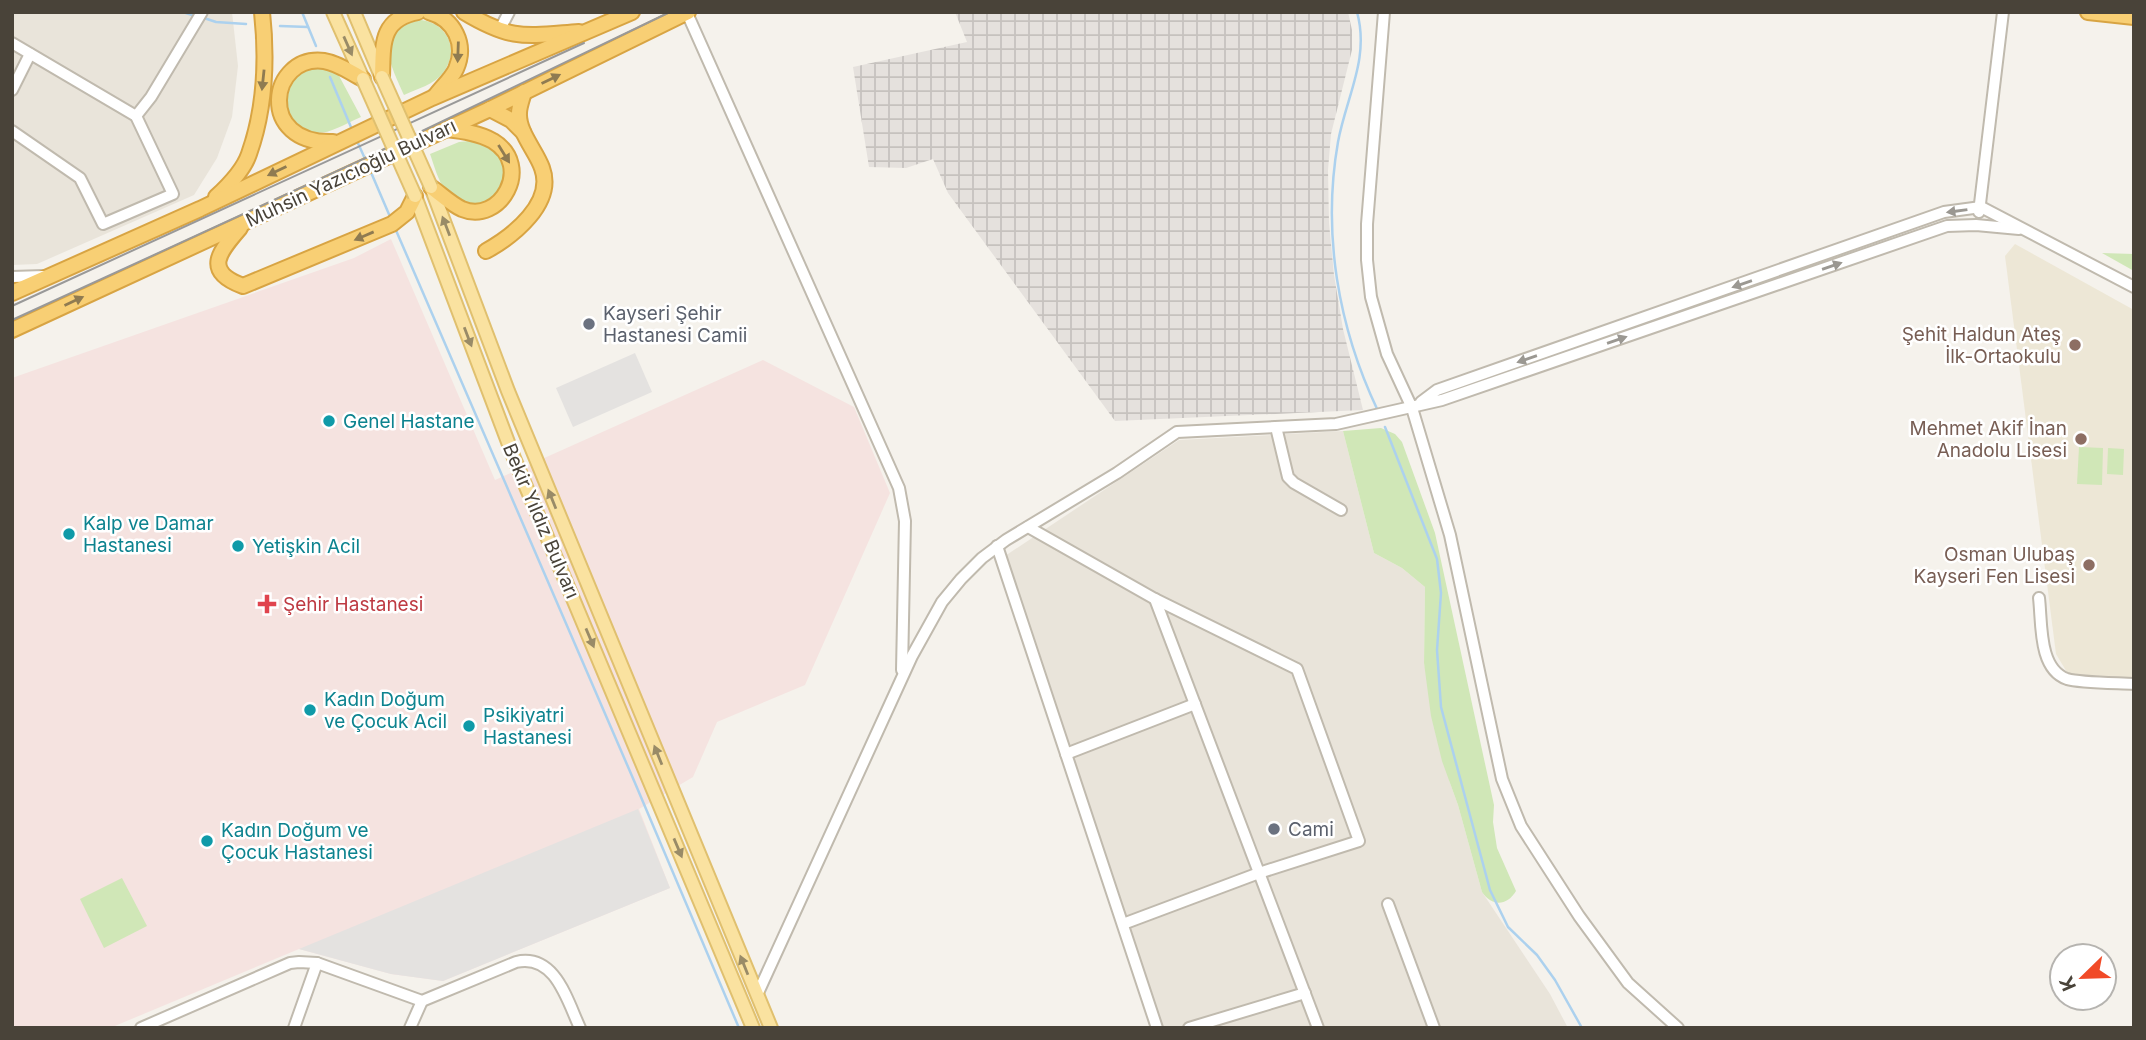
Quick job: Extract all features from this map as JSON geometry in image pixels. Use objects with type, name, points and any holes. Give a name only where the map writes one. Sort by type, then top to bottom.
[{"type":"highway","points":[[200,209],[219,194],[249,156],[262,92],[266,52],[262,12]]},
{"type":"highway","points":[[382,77],[384,39],[389,28],[402,17],[418,12]]},
{"type":"highway","points":[[429,12],[444,18],[452,26],[460,48],[453,75],[432,98]]},
{"type":"highway","points":[[464,12],[499,31],[522,36],[591,31]]},
{"type":"highway","name":"Muhsin Yazıcıoğlu Bulvarı","points":[[12,293],[200,209],[432,98],[632,12]]},
{"type":"highway","name":"Muhsin Yazıcıoğlu Bulvarı","points":[[12,330],[490,109],[687,12]]},
{"type":"highway","points":[[2088,12],[2134,17]]},
{"type":"highway","points":[[338,142],[307,139],[287,127],[279,106],[283,84],[297,68],[317,61],[336,64],[363,79]]},
{"type":"highway","points":[[486,251],[520,227],[542,195],[544,174],[518,115],[524,92]]},
{"type":"highway","points":[[490,109],[510,120],[524,133]]},
{"type":"highway","points":[[430,187],[463,209],[475,210],[498,202],[505,196],[511,184],[510,163],[505,152],[496,143],[470,132],[444,129]]},
{"type":"highway","points":[[247,221],[219,251],[218,263],[227,279],[243,286],[392,224],[407,212],[415,196]]},
{"type":"main road","name":"Bekir Yıldız Bulvarı","points":[[333,12],[415,196],[514,458],[753,1028]]},
{"type":"main road","name":"Bekir Yıldız Bulvarı","points":[[354,12],[430,187],[508,391],[771,1028]]},
{"type":"street","points":[[136,116],[151,97],[202,12]]},
{"type":"street","points":[[499,31],[509,12]]},
{"type":"street","points":[[687,12],[899,488],[905,521],[902,677]]},
{"type":"street","points":[[1384,12],[1367,224],[1371,297],[1387,354],[1412,408],[1450,535],[1498,763],[1514,811],[1530,842],[1572,906],[1628,983],[1678,1028]]},
{"type":"street","points":[[1976,225],[2003,12]]},
{"type":"street","points":[[12,43],[136,116],[173,194],[103,224],[80,178],[12,131]]},
{"type":"street","points":[[12,90],[30,54]]},
{"type":"street","points":[[1412,408],[1437,390],[1944,212],[1980,207],[2134,287]]},
{"type":"street","points":[[757,995],[902,677],[922,635],[946,596],[971,568],[997,546],[1117,473],[1177,432],[1336,424],[1412,408],[1947,226],[1976,225],[2019,229]]},
{"type":"street","points":[[12,277],[50,276]]},
{"type":"street","points":[[1276,427],[1284,470],[1288,477],[1341,510]]},
{"type":"street","points":[[1028,527],[1155,599],[1297,669],[1359,841],[1259,873],[1123,924]]},
{"type":"street","points":[[997,546],[1157,1028]]},
{"type":"street","points":[[2039,598],[2045,652],[2056,671],[2067,679],[2134,684]]},
{"type":"street","points":[[1155,599],[1318,1028]]},
{"type":"street","points":[[1066,754],[1195,705]]},
{"type":"street","points":[[1388,904],[1434,1028]]},
{"type":"street","points":[[141,1028],[290,963],[317,963],[422,1001],[516,962],[532,961],[542,964],[554,974],[580,1028]]},
{"type":"street","points":[[294,1028],[317,963]]},
{"type":"street","points":[[1189,1028],[1305,993]]},
{"type":"street","points":[[410,1028],[422,1001]]},
{"type":"shaded area","points":[[12,12],[232,12],[238,66],[232,117],[217,158],[194,195],[37,264],[12,265]]},
{"type":"shaded area","points":[[955,12],[1348,12],[1352,50],[1331,134],[1328,170],[1329,223],[1343,329],[1363,410],[1115,421],[948,193],[933,159],[906,168],[869,167],[853,67],[967,42]]},
{"type":"shaded area","points":[[391,239],[495,480],[763,360],[854,407],[890,493],[805,685],[717,722],[693,777],[639,809],[670,888],[443,981],[391,974],[299,949],[110,1028],[12,1028],[12,378],[354,258]]},
{"type":"shaded area","points":[[2015,244],[2134,310],[2134,678],[2068,674],[2056,654],[2005,256]]},
{"type":"shaded area","points":[[635,353],[652,392],[573,427],[556,388]]},
{"type":"shaded area","points":[[1343,431],[1374,553],[1402,568],[1425,587],[1424,663],[1450,783],[1482,892],[1550,994],[1568,1028],[1153,1028],[999,564],[996,562],[1179,440]]},
{"type":"shaded area","points":[[638,809],[670,888],[443,981],[391,974],[299,949]]},
{"type":"green space","points":[[412,20],[433,23],[441,29],[447,36],[451,53],[449,63],[440,77],[404,95],[391,64],[389,43],[392,34],[400,26]]},
{"type":"green space","points":[[325,67],[337,72],[361,117],[326,132],[301,130],[291,125],[283,94],[300,73]]},
{"type":"green space","points":[[469,141],[490,149],[501,161],[503,175],[499,189],[489,199],[476,205],[461,202],[445,189],[430,154],[459,142]]},
{"type":"green space","points":[[2102,253],[2134,254],[2134,271]]},
{"type":"green space","points":[[1381,428],[1395,434],[1402,442],[1435,533],[1494,805],[1493,822],[1497,848],[1516,891],[1504,902],[1490,900],[1482,892],[1458,805],[1442,761],[1431,716],[1424,663],[1425,587],[1402,568],[1374,553],[1343,431]]},
{"type":"green space","points":[[2079,447],[2103,448],[2102,485],[2077,484]]},
{"type":"green space","points":[[2108,448],[2124,449],[2123,475],[2107,474]]},
{"type":"green space","points":[[122,878],[147,926],[104,948],[80,899]]},
{"type":"waterway","points":[[183,12],[195,16]]},
{"type":"waterway","points":[[302,12],[316,46]]},
{"type":"waterway","points":[[1357,12],[1361,46],[1338,142],[1333,176],[1333,245],[1344,313],[1364,379],[1378,411]]},
{"type":"waterway","points":[[201,17],[216,22],[246,24]]},
{"type":"waterway","points":[[280,26],[308,27]]},
{"type":"waterway","points":[[330,77],[353,132]]},
{"type":"waterway","points":[[357,141],[366,161]]},
{"type":"waterway","points":[[370,170],[391,219]]},
{"type":"waterway","points":[[395,228],[739,1028]]},
{"type":"waterway","points":[[1385,427],[1437,559],[1441,593],[1437,650],[1441,707],[1490,890],[1508,927],[1537,955],[1555,980],[1582,1028]]},
{"type":"tram line","points":[[12,320],[370,156],[670,12]]},
{"type":"tram line","points":[[12,306],[584,43]]},
{"type":"place","name":"Kayseri Şehir Hastanesi Camii","points":[[589,324]]},
{"type":"place","name":"Şehit Haldun Ateş İlk-Ortaokulu","points":[[2075,345]]},
{"type":"place","name":"Genel Hastane","points":[[329,421]]},
{"type":"place","name":"Mehmet Akif İnan Anadolu Lisesi","points":[[2081,439]]},
{"type":"place","name":"Kalp ve Damar Hastanesi","points":[[69,534]]},
{"type":"place","name":"Yetişkin Acil","points":[[238,546]]},
{"type":"place","name":"Osman Ulubaş Kayseri Fen Lisesi","points":[[2089,565]]},
{"type":"place","name":"Şehir Hastanesi","points":[[267,604]]},
{"type":"place","name":"Kadın Doğum ve Çocuk Acil","points":[[310,710]]},
{"type":"place","name":"Psikiyatri Hastanesi","points":[[469,726]]},
{"type":"place","name":"Cami","points":[[1274,829]]},
{"type":"place","name":"Kadın Doğum ve Çocuk Hastanesi","points":[[207,841]]}]
